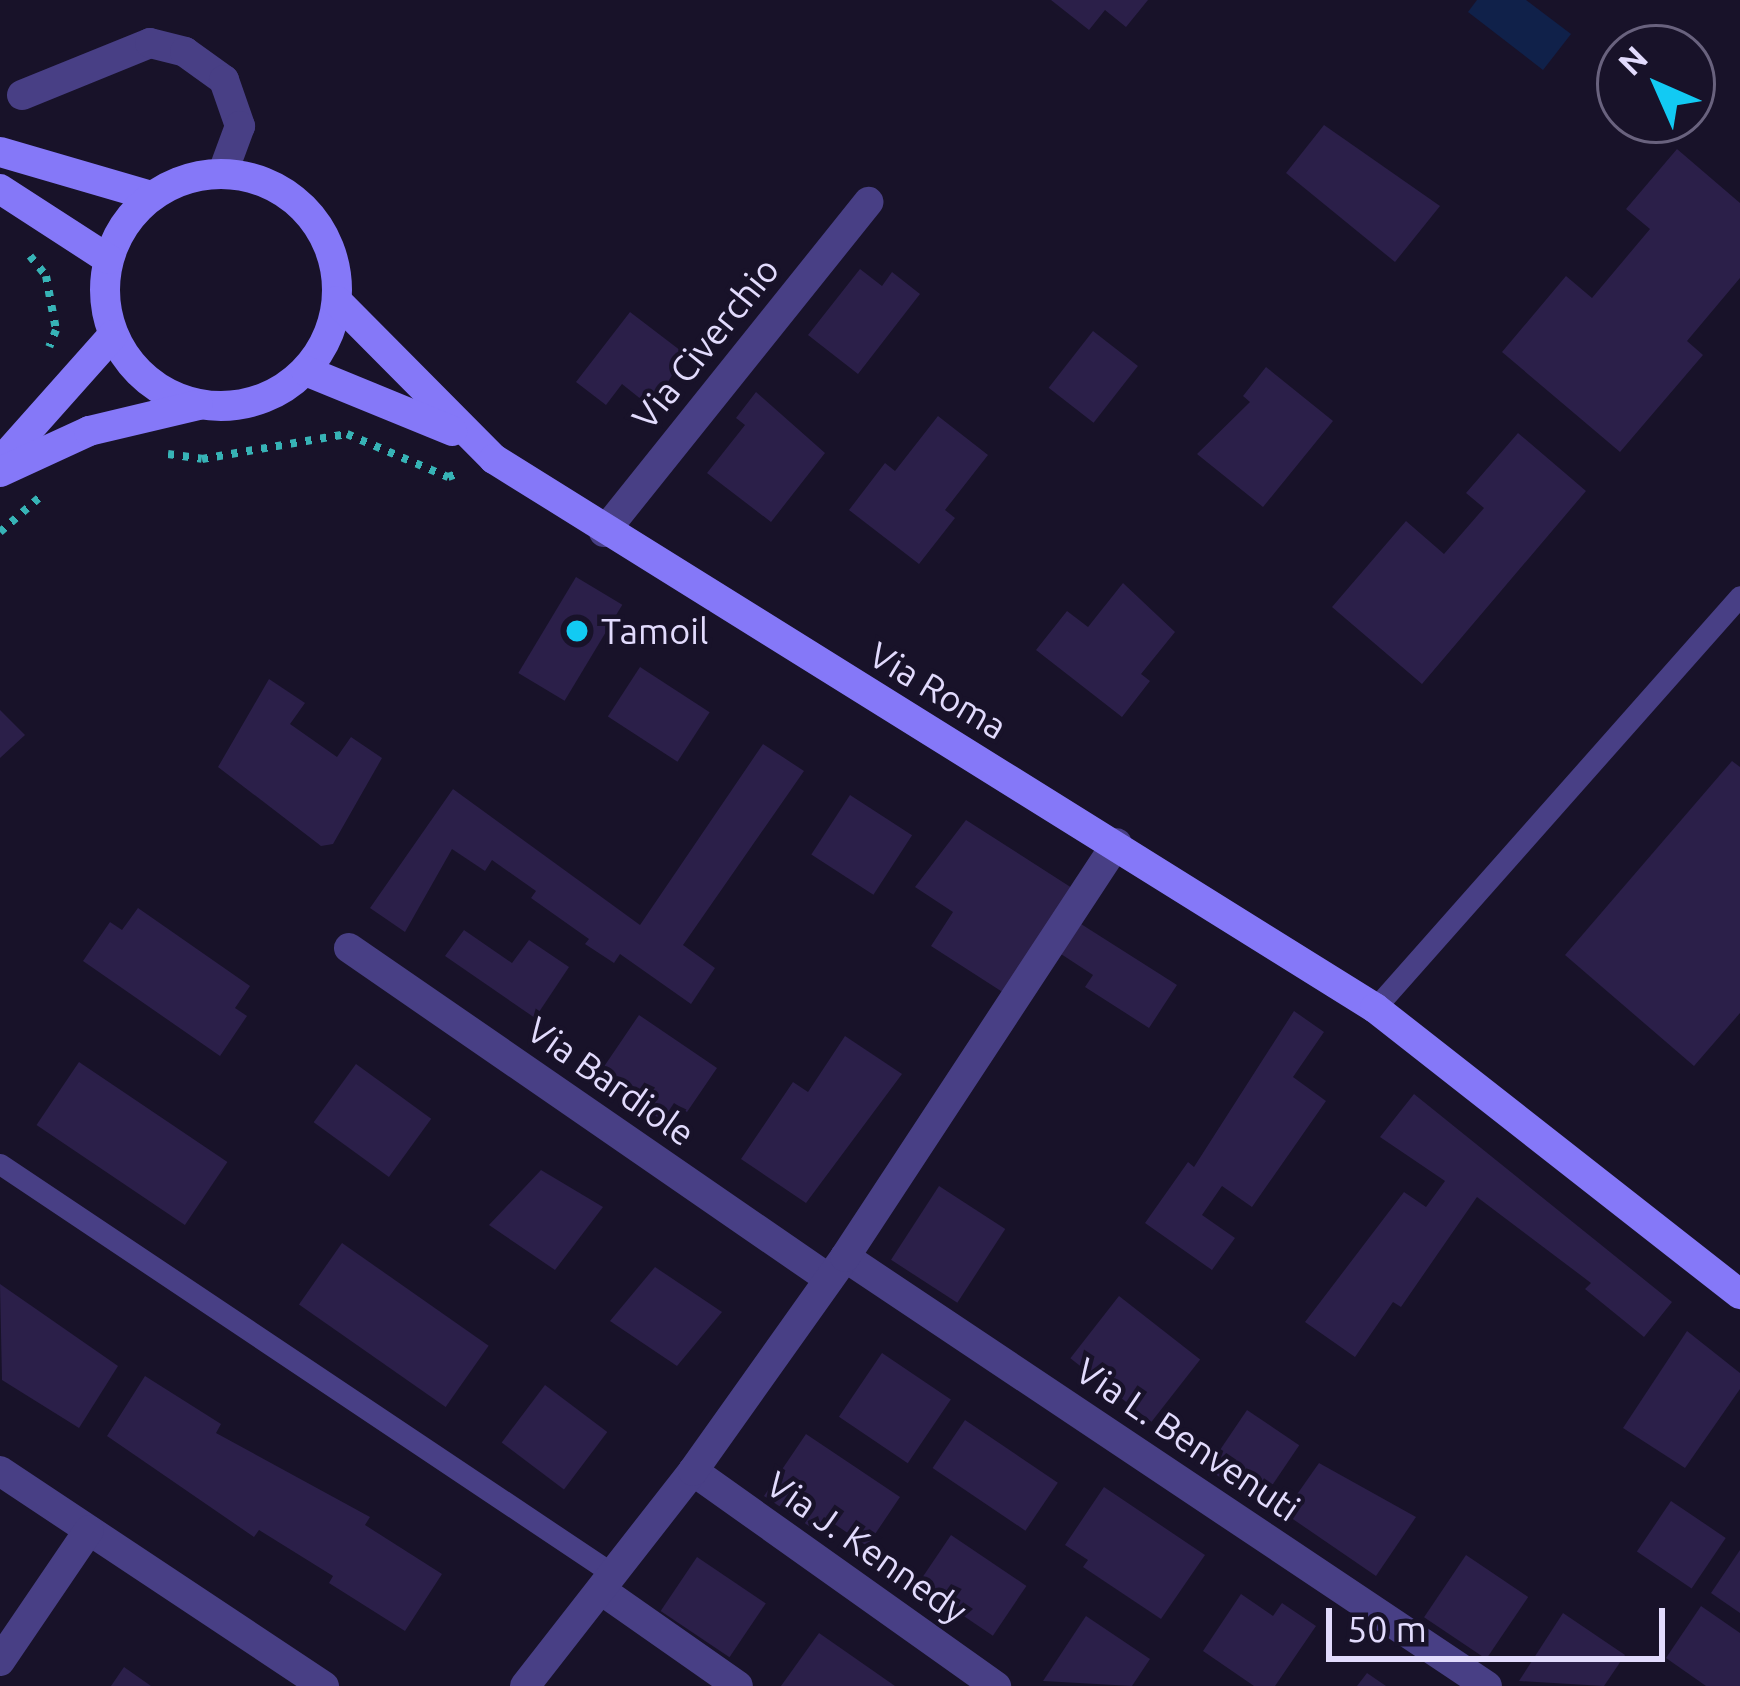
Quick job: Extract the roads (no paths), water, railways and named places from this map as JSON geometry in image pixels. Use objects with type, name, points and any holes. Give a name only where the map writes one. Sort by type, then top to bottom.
[{"type":"main road","points":[[0,152],[151,196],[223,172],[260,179],[294,198],[320,227],[335,263],[337,302],[327,338],[305,370],[274,394],[237,406],[199,405],[89,431],[0,472]]},
{"type":"main road","points":[[0,189],[109,259]]},
{"type":"main road","points":[[151,196],[109,259],[104,297],[113,334],[133,367],[162,391],[199,405]]},
{"type":"main road","points":[[337,302],[463,436]]},
{"type":"main road","points":[[0,462],[113,334]]},
{"type":"main road","points":[[305,370],[463,436]]},
{"type":"main road","name":"Via Roma","points":[[463,436],[604,532],[1117,843],[1375,1009],[1740,1294]]},
{"type":"street","points":[[22,95],[149,44],[184,52],[224,80],[240,126],[223,172]]},
{"type":"street","name":"Via Civerchio","points":[[604,532],[868,202]]},
{"type":"street","points":[[525,1686],[693,1471],[837,1268],[1117,843]]},
{"type":"street","name":"Via Bardiole","points":[[349,948],[837,1268]]},
{"type":"street","name":"Via L. Benvenuti","points":[[837,1268],[1486,1686]]},
{"type":"street","points":[[0,1471],[324,1686]]},
{"type":"street","name":"Via J. Kennedy","points":[[693,1471],[996,1686]]},
{"type":"street","points":[[0,1660],[88,1530]]},
{"type":"street","points":[[607,1582],[738,1686]]},
{"type":"lane","points":[[1375,1009],[1740,596]]},
{"type":"lane","points":[[0,1164],[607,1582]]},
{"type":"water","points":[[1477,0],[1526,0],[1571,34],[1543,70],[1468,12]]},
{"type":"place","name":"Tamoil","points":[[577,631]]}]
